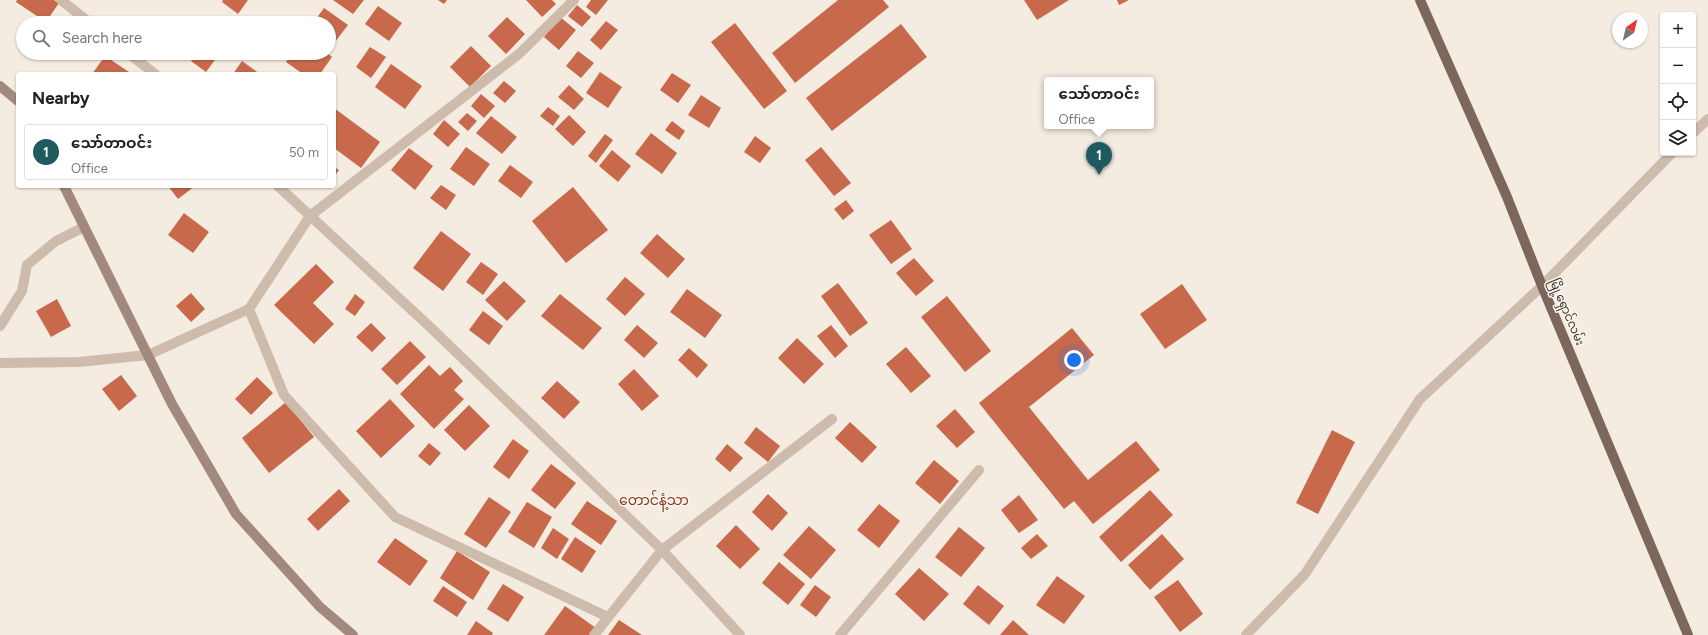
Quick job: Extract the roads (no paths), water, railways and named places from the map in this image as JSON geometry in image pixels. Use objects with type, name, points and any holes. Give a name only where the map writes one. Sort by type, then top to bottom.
[{"type":"main road","name":"မြို့ရှောင်လမ်း","points":[[1420,0],[1507,197],[1542,286],[1688,635]]},
{"type":"main road","points":[[0,86],[16,99]]},
{"type":"main road","points":[[65,188],[172,404],[236,514],[320,607],[353,635]]},
{"type":"street","points":[[61,0],[81,16]]},
{"type":"street","points":[[0,363],[79,362],[148,355],[249,309],[310,216],[519,54],[574,0]]},
{"type":"street","points":[[137,60],[152,72]]},
{"type":"street","points":[[1696,130],[1708,119]]},
{"type":"street","points":[[1246,635],[1305,574],[1420,399],[1542,286],[1669,156]]},
{"type":"street","points":[[280,188],[435,332],[662,550],[740,635]]},
{"type":"street","points":[[0,326],[22,291],[27,265],[56,241],[84,227]]},
{"type":"street","points":[[249,309],[284,395],[395,517],[608,617]]},
{"type":"street","points":[[594,635],[662,550],[832,419]]},
{"type":"street","points":[[840,635],[979,470]]},
{"type":"place","name":"သော်တာဝင်း","points":[[1099,175]]},
{"type":"district","name":"တောင်နံ့သာ","points":[[654,500]]}]
